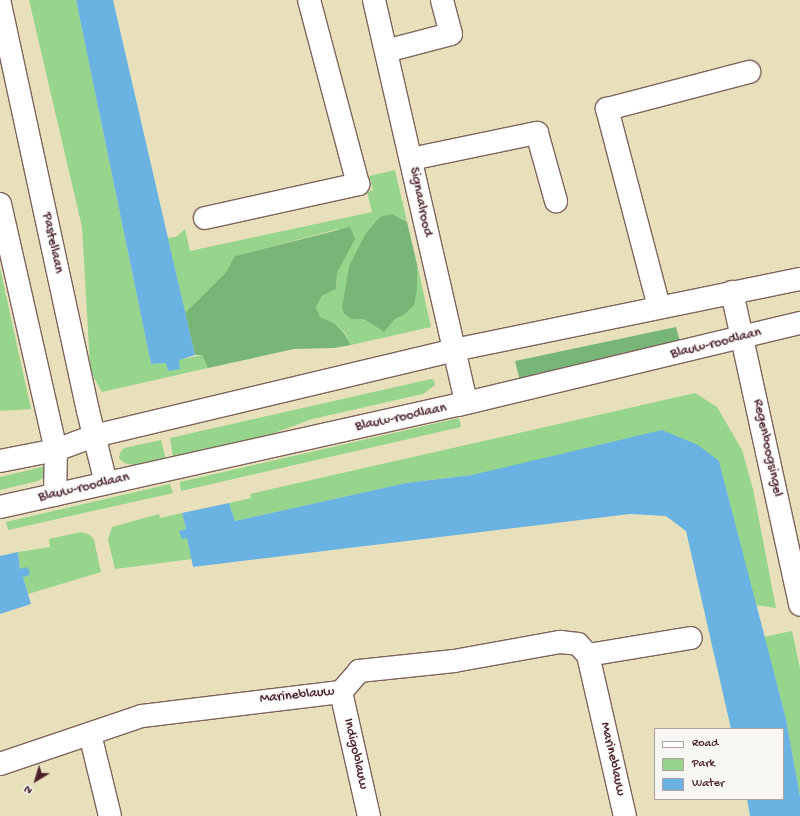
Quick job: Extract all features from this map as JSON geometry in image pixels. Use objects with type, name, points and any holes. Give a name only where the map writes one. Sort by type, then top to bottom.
[{"type":"street","points":[[205,218],[358,184],[309,0]]},
{"type":"street","name":"Signaalrood","points":[[374,0],[466,404]]},
{"type":"street","points":[[386,51],[451,34],[442,0]]},
{"type":"street","name":"Pastellaan","points":[[0,4],[94,436],[106,483]]},
{"type":"street","points":[[659,307],[607,109],[749,72]]},
{"type":"street","points":[[411,159],[537,133],[556,201]]},
{"type":"street","points":[[0,204],[56,450],[55,495]]},
{"type":"street","points":[[0,460],[56,450],[94,436],[454,350],[800,279]]},
{"type":"street","name":"Regenboogsingel","points":[[732,292],[800,605]]},
{"type":"street","name":"Blauw-roodlaan","points":[[0,507],[466,404],[800,323]]},
{"type":"street","points":[[588,655],[691,638]]},
{"type":"street","name":"Marineblauw","points":[[0,764],[142,716],[341,692],[359,671],[454,661],[560,642],[578,644],[588,655],[625,816]]},
{"type":"street","name":"Indigoblauw","points":[[341,692],[368,816]]},
{"type":"street","points":[[90,734],[110,816]]},
{"type":"green space","points":[[29,0],[76,0],[151,364],[166,363],[168,371],[178,360],[202,355],[208,368],[102,392],[93,376],[90,366],[82,227]]},
{"type":"green space","points":[[395,170],[407,222],[401,218],[349,266],[342,307],[384,332],[395,319],[404,315],[417,289],[417,264],[431,327],[351,345],[345,333],[334,323],[320,317],[316,307],[322,296],[336,289],[337,273],[343,257],[338,229],[236,256],[226,272],[185,313],[168,238],[176,237],[185,229],[190,251],[372,212],[367,192],[373,190],[369,176]]},
{"type":"green space","points":[[392,214],[407,222],[417,264],[417,289],[414,305],[404,315],[395,319],[384,332],[363,319],[351,319],[344,313],[342,307],[349,266],[366,233],[380,217]]},
{"type":"green space","points":[[350,227],[355,239],[337,273],[336,289],[322,296],[316,307],[320,317],[334,323],[344,333],[351,345],[334,348],[294,349],[208,368],[202,355],[195,355],[185,313],[226,272],[235,256]]},
{"type":"green space","points":[[0,268],[31,409],[0,411]]},
{"type":"green space","points":[[676,327],[681,345],[520,381],[515,361]]},
{"type":"green space","points":[[431,379],[434,380],[435,385],[423,394],[312,419],[261,438],[173,458],[170,438]]},
{"type":"green space","points":[[695,393],[717,407],[742,450],[753,489],[776,608],[756,605],[719,461],[472,475],[406,483],[235,521],[229,503],[251,498],[250,494]]},
{"type":"green space","points":[[459,418],[461,427],[181,491],[180,482]]},
{"type":"green space","points":[[161,440],[166,460],[138,466],[124,463],[119,458],[120,453],[124,448]]},
{"type":"green space","points":[[46,466],[49,475],[38,481],[0,490],[0,477]]},
{"type":"green space","points":[[170,484],[173,493],[8,530],[6,522]]},
{"type":"green space","points":[[182,513],[186,530],[179,531],[187,537],[192,559],[115,569],[108,540],[112,527],[159,514],[160,518]]},
{"type":"green space","points":[[81,532],[90,535],[94,540],[101,572],[28,594],[23,577],[30,575],[20,569],[18,552],[50,547],[49,539]]},
{"type":"green space","points":[[792,631],[800,668],[800,796],[786,719],[764,637]]},
{"type":"water","points":[[76,0],[113,0],[195,355],[179,360],[180,369],[168,371],[166,363],[151,364]]},
{"type":"water","points":[[662,430],[698,445],[719,461],[786,719],[800,796],[800,816],[750,816],[747,800],[784,800],[784,728],[731,728],[686,531],[666,516],[630,514],[193,567],[187,538],[182,539],[179,531],[186,529],[182,513],[229,503],[235,521],[406,483],[472,475]]},
{"type":"water","points":[[18,552],[20,569],[28,567],[30,575],[23,577],[31,604],[0,614],[0,556]]}]
